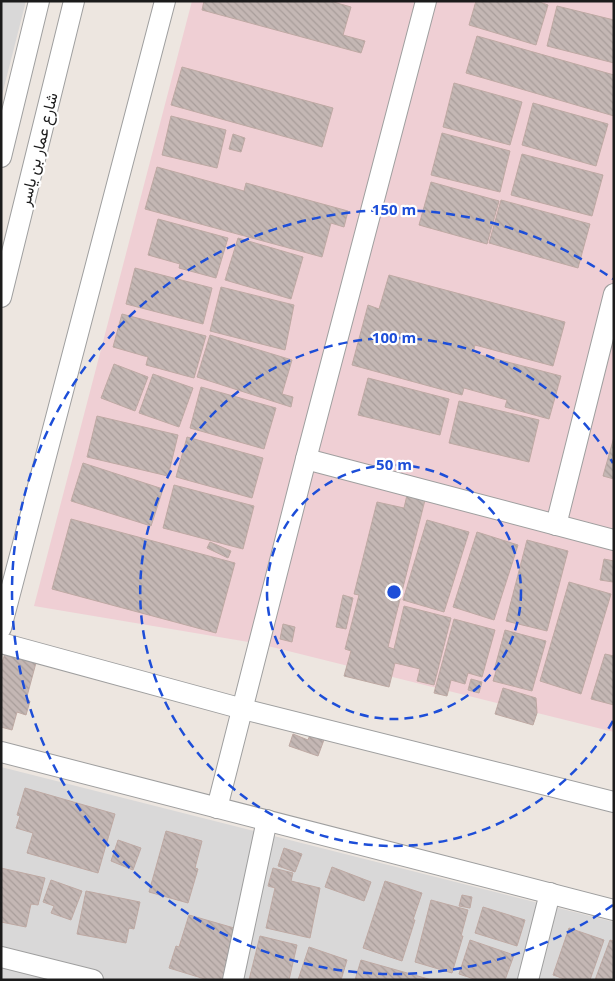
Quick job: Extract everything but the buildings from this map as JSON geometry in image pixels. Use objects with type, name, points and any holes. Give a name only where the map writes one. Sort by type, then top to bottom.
[{"type":"street","name":"شارع عمار بن ياسر","points":[[1,157],[39,1]]},
{"type":"street","name":"شارع عمار بن ياسر","points":[[1,297],[74,1]]},
{"type":"street","points":[[1,628],[165,1]]},
{"type":"street","points":[[217,808],[426,1]]},
{"type":"street","points":[[556,525],[614,294]]},
{"type":"street","points":[[306,459],[614,540]]},
{"type":"street","points":[[1,643],[243,709],[614,802]]},
{"type":"street","points":[[1,752],[614,910]]},
{"type":"street","points":[[233,980],[267,820]]},
{"type":"street","points":[[528,980],[550,893]]},
{"type":"street","points":[[11,966],[93,980]]},
{"type":"shaded area","points":[[1,1],[26,1],[1,99]]},
{"type":"shaded area","points":[[192,1],[614,1],[614,732],[260,644],[34,606]]},
{"type":"shaded area","points":[[1,767],[614,922],[614,980],[1,980]]}]
